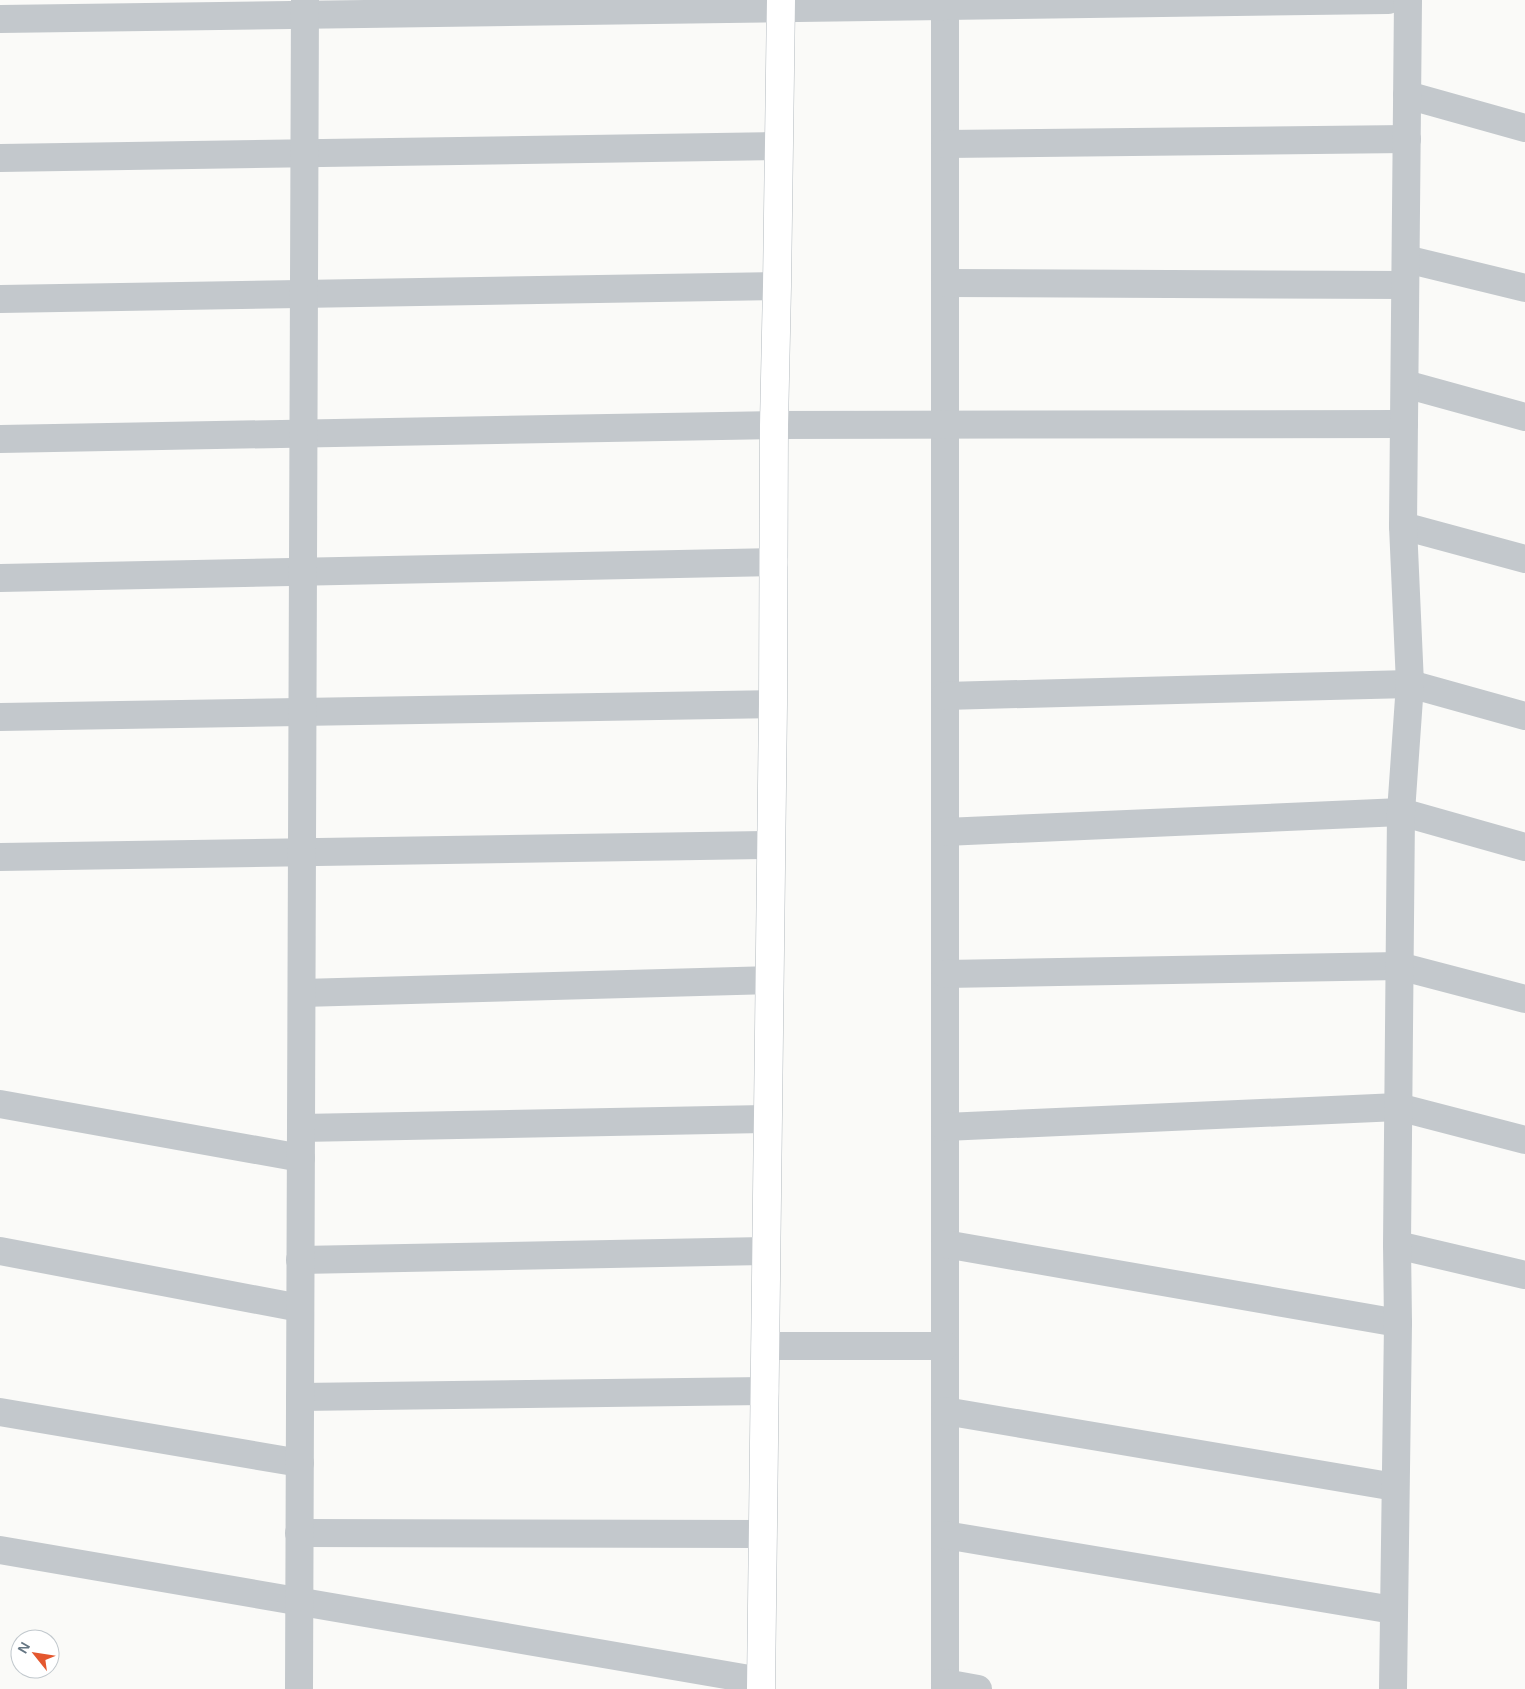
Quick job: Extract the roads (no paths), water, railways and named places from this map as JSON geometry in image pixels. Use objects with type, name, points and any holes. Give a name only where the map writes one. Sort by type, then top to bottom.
[{"type":"street","points":[[0,19],[305,8],[1388,0]]},
{"type":"street","points":[[1393,1689],[1394,1487],[1398,1323],[1400,812],[1410,684],[1403,526],[1408,0]]},
{"type":"street","points":[[945,3],[945,1686],[978,1689]]},
{"type":"street","points":[[0,1550],[761,1685],[773,704],[774,425],[781,4]]},
{"type":"street","points":[[299,1689],[305,8]]},
{"type":"street","points":[[1407,95],[1525,128]]},
{"type":"street","points":[[945,144],[1407,139]]},
{"type":"street","points":[[0,158],[779,146]]},
{"type":"street","points":[[945,283],[1406,272],[1525,288]]},
{"type":"street","points":[[0,299],[777,286]]},
{"type":"street","points":[[1405,384],[1525,417]]},
{"type":"street","points":[[0,439],[774,425],[1404,424]]},
{"type":"street","points":[[1403,526],[1525,559]]},
{"type":"street","points":[[0,578],[774,562]]},
{"type":"street","points":[[945,696],[1410,684],[1525,716]]},
{"type":"street","points":[[0,717],[773,704]]},
{"type":"street","points":[[945,832],[1400,812],[1525,847]]},
{"type":"street","points":[[0,857],[771,846]]},
{"type":"street","points":[[945,974],[1400,966],[1525,999]]},
{"type":"street","points":[[302,993],[769,980]]},
{"type":"street","points":[[0,1104],[301,1158]]},
{"type":"street","points":[[945,1127],[1398,1107],[1525,1140]]},
{"type":"street","points":[[301,1128],[768,1119]]},
{"type":"street","points":[[945,1244],[1398,1323]]},
{"type":"street","points":[[1397,1245],[1525,1275]]},
{"type":"street","points":[[0,1250],[300,1308]]},
{"type":"street","points":[[300,1260],[766,1251]]},
{"type":"street","points":[[766,1346],[945,1346]]},
{"type":"street","points":[[300,1397],[765,1390]]},
{"type":"street","points":[[945,1411],[1394,1487]]},
{"type":"street","points":[[0,1412],[300,1463]]},
{"type":"street","points":[[300,1533],[763,1534]]},
{"type":"street","points":[[945,1534],[1393,1610]]}]
